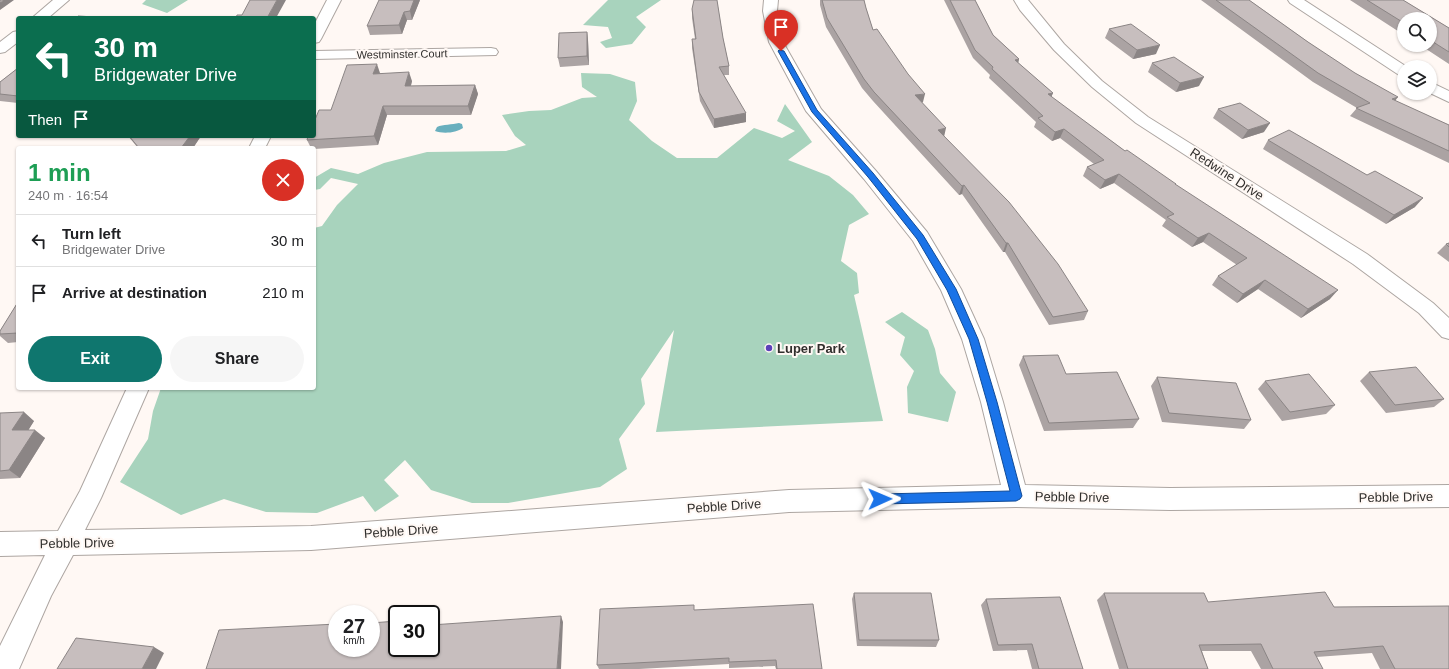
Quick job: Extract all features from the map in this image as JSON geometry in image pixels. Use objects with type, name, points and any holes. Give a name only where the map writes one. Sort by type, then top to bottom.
[{"type":"street","points":[[42,16],[62,0]]},
{"type":"street","points":[[316,35],[334,0]]},
{"type":"street","points":[[771,0],[770,11],[776,42],[814,111],[870,175],[920,237],[951,289],[973,339],[992,402],[1016,496]]},
{"type":"street","name":"Redwine Drive","points":[[1021,0],[1025,7],[1059,47],[1097,84],[1142,120],[1360,259],[1426,308],[1449,331]]},
{"type":"street","points":[[1295,0],[1397,68]]},
{"type":"street","points":[[0,49],[16,37]]},
{"type":"street","name":"Westminster Court","points":[[316,55],[491,52]]},
{"type":"street","points":[[1437,91],[1449,97]]},
{"type":"street","points":[[4,669],[42,587],[89,498],[137,390]]},
{"type":"street","name":"Pebble Drive","points":[[0,544],[311,538],[789,501],[1016,496],[1170,499],[1449,496]]},
{"type":"green space","points":[[146,0],[188,0],[167,13],[142,4]]},
{"type":"green space","points":[[608,0],[661,0],[636,17],[646,27],[632,44],[606,48],[600,42],[612,38],[608,27],[583,25]]},
{"type":"green space","points":[[581,73],[610,74],[635,82],[637,101],[629,120],[652,141],[677,158],[717,158],[754,128],[782,138],[795,131],[777,121],[785,104],[812,142],[788,160],[829,176],[853,195],[869,214],[849,225],[841,261],[857,273],[859,293],[854,295],[883,421],[656,432],[674,330],[641,379],[645,404],[619,439],[627,469],[600,487],[508,503],[472,503],[431,490],[405,460],[384,480],[399,496],[375,512],[363,496],[317,513],[266,512],[224,499],[181,515],[120,482],[148,439],[153,411],[160,390],[316,390],[316,228],[322,226],[337,205],[358,184],[331,178],[320,189],[316,190],[316,177],[331,168],[358,174],[384,163],[427,152],[506,151],[526,145],[515,136],[502,115],[529,111],[551,110],[582,98],[597,97],[582,87]]},
{"type":"green space","points":[[902,312],[928,330],[935,349],[940,373],[956,392],[948,422],[908,413],[907,387],[914,371],[900,355],[905,337],[885,322]]},
{"type":"water","points":[[459,123],[462,124],[463,128],[457,131],[446,133],[435,131],[439,126]]},
{"type":"building","points":[[250,0],[277,0],[268,16],[237,16],[242,15]]},
{"type":"building","points":[[379,0],[414,0],[410,11],[404,12],[399,25],[367,26]]},
{"type":"building","points":[[694,0],[717,0],[729,66],[719,67],[746,113],[714,119],[699,92],[692,39],[696,39],[692,9]]},
{"type":"building","points":[[822,0],[864,0],[873,30],[877,29],[908,74],[925,94],[915,95],[946,128],[938,130],[1009,202],[1058,264],[1088,311],[1053,317],[1008,243],[1006,243],[964,185],[962,186],[874,92],[864,79],[827,18]]},
{"type":"building","points":[[950,0],[975,0],[993,35],[1019,59],[1015,60],[1053,93],[1048,94],[1125,151],[1127,150],[1175,184],[1338,290],[1308,309],[1265,280],[1243,294],[1218,276],[1247,258],[1209,233],[1198,238],[1167,217],[1174,214],[1119,174],[1105,180],[1087,167],[1104,160],[1064,129],[1055,132],[1038,118],[1043,116],[992,69],[993,67],[975,50]]},
{"type":"building","points":[[1216,0],[1249,0],[1355,73],[1397,96],[1392,99],[1449,125],[1449,151],[1356,108],[1370,103],[1318,73]]},
{"type":"building","points":[[1367,0],[1403,0],[1423,12],[1397,12],[1397,19]]},
{"type":"building","points":[[1437,21],[1449,28],[1449,52],[1437,44]]},
{"type":"building","points":[[1131,24],[1160,45],[1137,50],[1109,29]]},
{"type":"building","points":[[587,32],[587,56],[558,58],[559,33]]},
{"type":"building","points":[[1174,57],[1204,77],[1180,83],[1152,63]]},
{"type":"building","points":[[377,64],[373,74],[409,72],[405,86],[475,85],[468,106],[383,106],[374,136],[307,140],[308,138],[316,138],[316,117],[319,110],[331,110],[347,65]]},
{"type":"building","points":[[16,70],[16,96],[0,94],[0,82]]},
{"type":"building","points":[[1240,103],[1270,123],[1248,130],[1218,109]]},
{"type":"building","points":[[1289,130],[1367,175],[1375,171],[1423,198],[1394,215],[1268,140]]},
{"type":"building","points":[[131,138],[188,138],[182,146],[137,146]]},
{"type":"building","points":[[16,305],[16,333],[0,334],[0,331]]},
{"type":"building","points":[[1058,355],[1066,374],[1117,372],[1139,419],[1049,423],[1023,356]]},
{"type":"building","points":[[1416,367],[1444,399],[1395,405],[1369,372]]},
{"type":"building","points":[[1309,374],[1335,405],[1290,412],[1265,381]]},
{"type":"building","points":[[1157,377],[1236,383],[1251,420],[1169,413]]},
{"type":"building","points":[[24,412],[12,430],[35,430],[9,470],[0,471],[0,413]]},
{"type":"building","points":[[1325,592],[1334,607],[1449,606],[1449,669],[1395,669],[1383,646],[1314,652],[1323,669],[1273,669],[1261,644],[1199,645],[1208,669],[1128,669],[1104,593],[1204,593],[1208,602]]},
{"type":"building","points":[[854,593],[931,593],[939,640],[859,640]]},
{"type":"building","points":[[1060,597],[1083,669],[1039,669],[1032,644],[998,645],[986,599]]},
{"type":"building","points":[[813,604],[822,669],[777,669],[776,660],[729,662],[729,658],[597,665],[600,609],[694,605],[694,610]]},
{"type":"building","points":[[561,616],[557,669],[206,669],[219,630],[328,624],[328,657],[380,657],[380,622],[388,622],[388,657],[440,657],[440,624]]},
{"type":"building","points":[[76,638],[154,647],[142,669],[57,669]]},
{"type":"place","name":"Luper Park","points":[[769,348]]},
{"type":"route","points":[[781,51],[814,111],[870,175],[920,237],[951,289],[973,339],[992,402],[1016,496],[880,499]]}]
